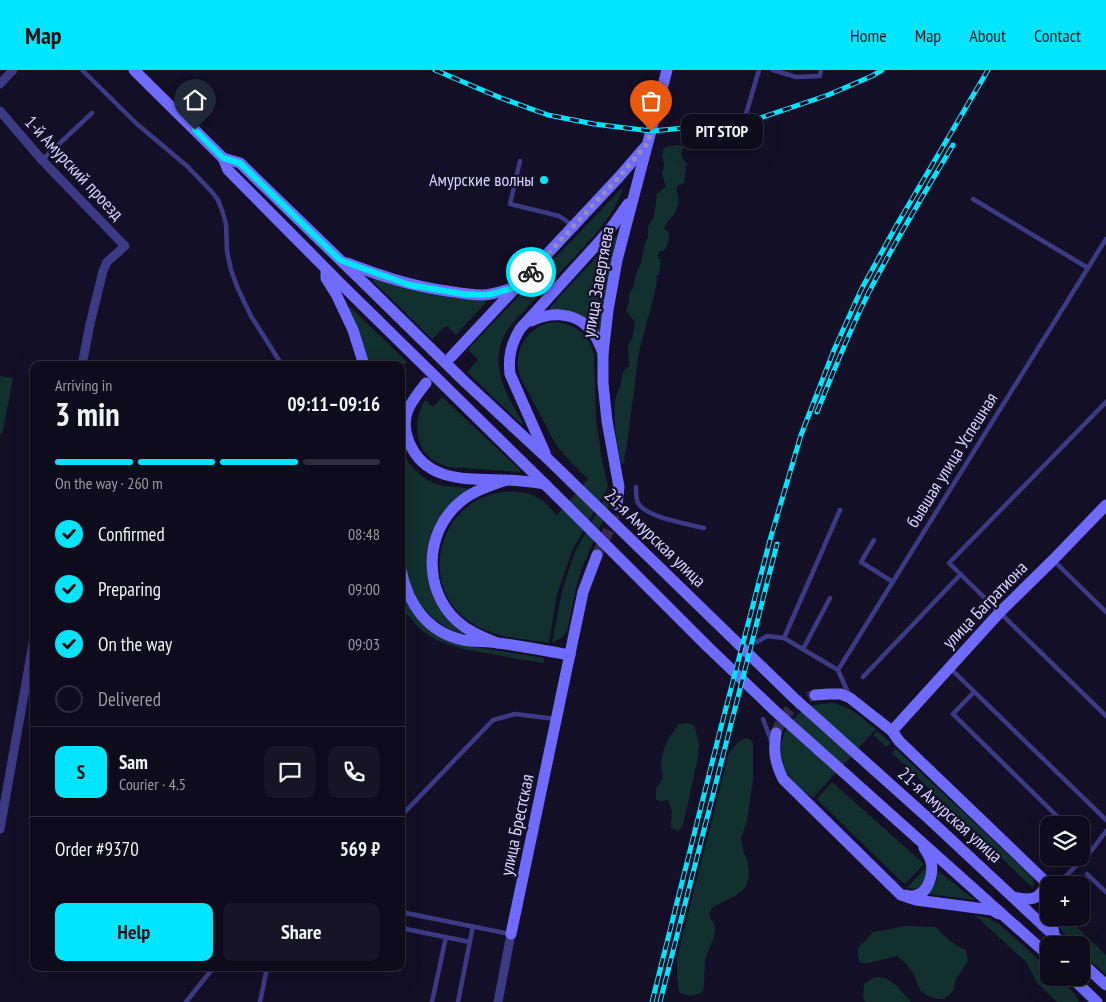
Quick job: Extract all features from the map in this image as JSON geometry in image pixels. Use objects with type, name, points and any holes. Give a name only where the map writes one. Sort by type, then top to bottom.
[{"type":"main road","name":"21-я Амурская улица","points":[[134,70],[223,158],[228,170],[326,269],[775,711],[1040,948]]},
{"type":"main road","name":"улица Завертяева","points":[[617,505],[619,487],[604,398],[603,354],[617,260],[648,143],[664,71]]},
{"type":"main road","points":[[451,357],[619,177],[648,143]]},
{"type":"main road","name":"21-я Амурская улица","points":[[223,158],[240,163],[794,698],[928,818],[1054,936]]},
{"type":"main road","points":[[548,459],[510,374],[510,350],[516,336],[527,322],[626,209],[636,188],[631,179],[619,177]]},
{"type":"main road","points":[[340,260],[400,282],[454,292],[483,295],[517,287]]},
{"type":"main road","points":[[326,269],[326,278],[350,322],[363,361]]},
{"type":"main road","points":[[527,322],[546,315],[560,315],[573,318],[587,326],[596,338],[603,354]]},
{"type":"main road","points":[[426,383],[405,416],[408,441],[420,461],[446,476],[545,484]]},
{"type":"main road","points":[[405,402],[418,393]]},
{"type":"main road","points":[[497,643],[470,631],[453,617],[436,590],[432,561],[436,535],[450,511],[473,493],[506,480]]},
{"type":"main road","name":"улица Багратиона","points":[[892,731],[1000,612],[1105,508]]},
{"type":"main road","points":[[405,585],[410,599],[419,612],[437,629],[455,637],[570,655],[583,592],[598,554]]},
{"type":"main road","name":"улица Брестская","points":[[511,934],[570,655]]},
{"type":"main road","points":[[815,695],[841,694],[850,698],[892,731],[899,741],[1041,876]]},
{"type":"main road","points":[[776,733],[775,762],[783,779],[901,895],[916,900],[992,910],[1010,921]]},
{"type":"main road","points":[[901,895],[913,896],[919,894],[930,881],[931,860],[921,842]]},
{"type":"main road","points":[[1013,898],[1035,898],[1040,894]]},
{"type":"main road","points":[[1053,926],[1054,936]]},
{"type":"main road","points":[[1090,971],[1106,986]]},
{"type":"main road","points":[[1079,986],[1093,1001]]},
{"type":"street","points":[[0,84],[13,70]]},
{"type":"street","name":"1-й Амурский проезд","points":[[0,111],[42,160],[125,246],[107,262],[103,271],[83,361]]},
{"type":"street","points":[[0,829],[30,660]]},
{"type":"street","name":"улица Брестская","points":[[498,1002],[511,934]]},
{"type":"lane","points":[[82,70],[137,124],[187,166],[218,200],[226,224],[227,251],[231,270],[238,289],[251,316],[279,361]]},
{"type":"lane","points":[[746,114],[759,70]]},
{"type":"lane","points":[[773,70],[796,78],[820,76],[821,70]]},
{"type":"lane","points":[[42,160],[92,113]]},
{"type":"lane","points":[[520,161],[510,204],[559,216],[568,222],[571,229]]},
{"type":"lane","points":[[973,199],[1088,268]]},
{"type":"lane","name":"бывшая улица Успешная","points":[[838,670],[1106,239]]},
{"type":"lane","points":[[1106,402],[949,563],[1106,716]]},
{"type":"lane","points":[[636,488],[638,503],[644,509],[662,518],[704,528]]},
{"type":"lane","points":[[784,638],[840,510]]},
{"type":"lane","points":[[874,540],[861,562],[893,582]]},
{"type":"lane","points":[[1053,560],[1106,612]]},
{"type":"lane","points":[[863,677],[961,574]]},
{"type":"lane","points":[[803,649],[830,598]]},
{"type":"lane","points":[[757,642],[767,636],[784,638],[838,670],[850,698]]},
{"type":"lane","points":[[950,668],[1106,820]]},
{"type":"lane","points":[[974,692],[953,714],[1057,816]]},
{"type":"lane","points":[[405,812],[493,720],[515,714],[557,719]]},
{"type":"lane","points":[[763,719],[774,749]]},
{"type":"lane","points":[[1066,876],[1092,850],[1106,831]]},
{"type":"lane","points":[[1087,874],[1106,892]]},
{"type":"lane","points":[[405,913],[511,934]]},
{"type":"lane","points":[[458,1002],[473,926]]},
{"type":"lane","points":[[405,929],[470,942]]},
{"type":"lane","points":[[432,1002],[446,937]]},
{"type":"lane","points":[[186,1002],[211,971]]},
{"type":"lane","points":[[260,1002],[266,971]]},
{"type":"green space","points":[[678,145],[684,147],[681,153],[683,160],[687,163],[684,183],[677,186],[677,208],[664,229],[669,233],[668,242],[664,251],[660,251],[658,254],[658,258],[661,260],[659,274],[656,276],[655,292],[639,352],[624,457],[625,461],[623,464],[621,463],[617,440],[615,409],[622,375],[629,366],[628,345],[632,338],[635,322],[626,311],[629,295],[633,288],[648,237],[648,226],[654,217],[657,193],[666,187],[662,174],[664,164],[663,150],[667,146]]},
{"type":"green space","points":[[623,187],[619,199],[600,229],[511,325],[504,337],[500,349],[500,374],[509,399],[523,422],[521,424],[467,372],[478,360],[468,349]]},
{"type":"green space","points":[[619,233],[601,331],[599,333],[570,311],[550,310],[559,297]]},
{"type":"green space","points":[[373,278],[429,294],[487,301],[456,335],[447,326],[432,339],[373,281]]},
{"type":"green space","points":[[349,306],[407,362],[405,364],[405,361],[368,361],[355,322],[348,308]]},
{"type":"green space","points":[[556,322],[576,328],[589,341],[592,348],[594,355],[596,419],[602,461],[608,485],[572,551],[557,594],[549,643],[492,633],[475,625],[456,610],[445,591],[440,570],[442,549],[449,528],[462,511],[481,498],[504,492],[527,493],[543,501],[557,515],[588,479],[563,454],[555,443],[521,379],[518,369],[518,359],[524,341],[537,328]]},
{"type":"green space","points":[[0,376],[13,378],[2,435],[0,434]]},
{"type":"green space","points":[[442,397],[521,471],[449,467],[429,457],[423,450],[417,431],[420,410],[425,400],[433,407]]},
{"type":"green space","points":[[405,458],[424,478],[445,486],[469,489],[456,498],[443,513],[427,561],[463,632],[462,634],[447,628],[434,619],[418,602],[409,581],[405,562]]},
{"type":"green space","points":[[607,495],[610,499],[610,504],[582,568],[567,631],[561,638],[552,643],[562,591],[571,563],[576,550]]},
{"type":"green space","points":[[405,600],[416,617],[463,645],[544,658],[544,662],[463,649],[436,640],[421,630],[405,612]]},
{"type":"green space","points":[[831,703],[850,709],[876,729],[813,798],[788,774],[783,764],[781,746],[783,737],[792,720],[815,705]]},
{"type":"green space","points":[[689,723],[695,727],[699,745],[698,758],[683,825],[678,832],[671,827],[672,810],[668,800],[656,800],[656,789],[663,778],[661,760],[669,738],[679,724]]},
{"type":"green space","points":[[877,731],[891,743],[886,747],[873,735]]},
{"type":"green space","points":[[747,738],[753,742],[753,780],[747,821],[741,839],[748,863],[749,876],[745,888],[735,896],[713,907],[709,913],[715,926],[714,938],[705,959],[704,986],[702,993],[690,996],[679,992],[677,958],[729,753],[739,741]]},
{"type":"green space","points":[[896,749],[1031,876],[1034,881],[1033,888],[892,753]]},
{"type":"green space","points":[[832,782],[924,864],[906,883],[903,883],[817,799]]},
{"type":"green space","points":[[927,866],[928,874],[920,887],[914,889],[907,888]]},
{"type":"green space","points":[[938,871],[975,900],[928,894],[936,882]]},
{"type":"green space","points":[[975,915],[988,918],[999,924],[1040,961],[1040,986],[1027,963]]},
{"type":"green space","points":[[906,926],[936,927],[950,940],[966,950],[968,961],[956,979],[953,991],[944,999],[923,993],[911,971],[897,956],[860,963],[858,948],[873,932]]},
{"type":"green space","points":[[1059,926],[1075,926],[1086,936],[1066,936]]},
{"type":"green space","points":[[1090,940],[1106,955],[1106,975],[1090,960]]},
{"type":"green space","points":[[875,977],[886,978],[898,987],[911,1002],[865,1002],[863,997],[864,984]]},
{"type":"green space","points":[[1040,986],[1067,986],[1078,998],[1079,1002],[1057,1002]]},
{"type":"tunnel","points":[[597,555],[612,523],[617,505]]},
{"type":"tunnel","points":[[776,733],[786,714],[796,704],[815,695]]},
{"type":"railway","points":[[435,70],[501,98],[548,115],[594,124],[651,131],[720,125],[757,119],[828,95],[882,70]]},
{"type":"railway","points":[[652,1002],[770,540],[801,435],[834,350],[861,290],[895,228],[988,70]]},
{"type":"railway","points":[[817,412],[868,294],[953,145]]},
{"type":"railway","points":[[660,1002],[777,544]]},
{"type":"way so far","points":[[531,272],[648,143],[651,131]]},
{"type":"place","name":"PIT STOP","points":[[651,131]]},
{"type":"place","name":"Амурские волны","points":[[544,180]]},
{"type":"route","points":[[195,130],[223,158],[240,163],[340,260],[410,285],[463,294],[492,294],[517,287],[531,272]]}]
